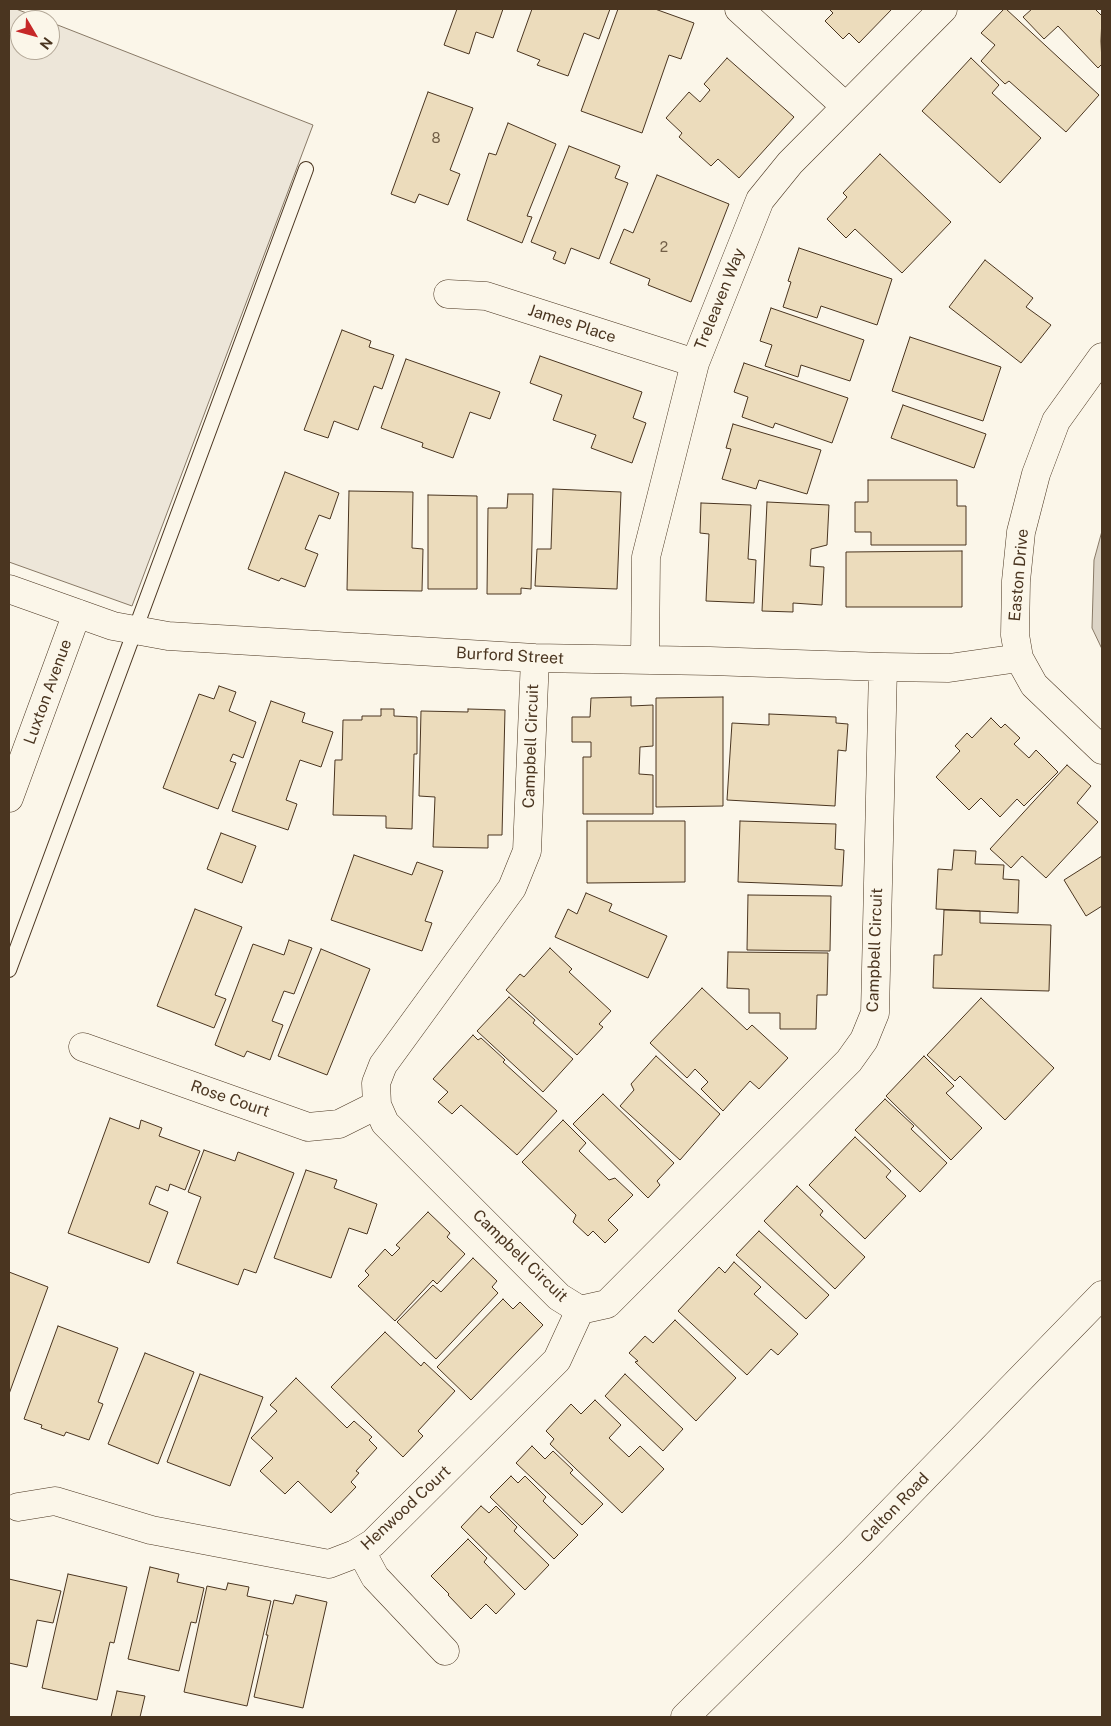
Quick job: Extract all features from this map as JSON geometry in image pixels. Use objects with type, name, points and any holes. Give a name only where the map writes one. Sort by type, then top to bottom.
[{"type":"street","points":[[739,9],[845,106]]},
{"type":"street","name":"Treleaven Way","points":[[645,660],[646,557],[695,364],[760,200],[790,163],[943,9]]},
{"type":"street","name":"James Place","points":[[448,294],[486,296],[695,364]]},
{"type":"street","name":"Easton Drive","points":[[1102,357],[1056,421],[1036,474],[1020,532],[1016,581],[1015,635],[1019,658],[1034,685],[1102,750]]},
{"type":"street","name":"Burford Street","points":[[9,589],[114,626],[168,636],[534,658],[710,660],[949,668],[1019,658]]},
{"type":"street","name":"Luxton Avenue","points":[[9,798],[77,614]]},
{"type":"street","name":"Campbell Circuit","points":[[534,658],[527,851],[512,888],[383,1065],[376,1083],[377,1105],[385,1123],[560,1297],[580,1310],[607,1304],[848,1061],[864,1040],[875,1013],[883,667]]},
{"type":"street","name":"Rose Court","points":[[83,1047],[308,1127],[339,1124],[377,1105]]},
{"type":"street","name":"Calton Road","points":[[685,1717],[852,1552],[1102,1295]]},
{"type":"street","name":"Henwood Court","points":[[18,1507],[55,1501],[151,1530],[329,1564],[361,1551],[373,1543],[557,1360],[580,1310]]},
{"type":"street","points":[[361,1551],[375,1577],[446,1651]]},
{"type":"lane","points":[[9,970],[306,169]]},
{"type":"shaded area","points":[[9,9],[16,9],[19,10],[10,10],[10,60],[60,60],[60,26],[313,125],[132,606],[9,562]]},
{"type":"shaded area","points":[[1102,531],[1102,649],[1092,628],[1094,560]]},
{"type":"building","points":[[457,9],[503,9],[493,38],[476,32],[469,54],[444,45]]},
{"type":"building","points":[[532,9],[610,9],[599,39],[584,33],[568,76],[537,65],[540,60],[517,51]]},
{"type":"building","points":[[618,9],[655,9],[694,23],[681,59],[669,55],[642,133],[581,111]]},
{"type":"building","points":[[829,9],[892,9],[859,43],[849,33],[843,39],[825,21],[833,13]]},
{"type":"building","points":[[1004,9],[1099,95],[1066,132],[1009,81],[1005,84],[981,61],[995,45],[981,33]]},
{"type":"building","points":[[1032,9],[1095,9],[1102,16],[1102,64],[1098,68],[1058,26],[1044,39],[1023,17]]},
{"type":"building","points":[[727,58],[794,117],[739,178],[718,159],[711,166],[679,137],[682,133],[666,118],[689,92],[700,102],[710,90],[704,84]]},
{"type":"building","points":[[971,58],[999,85],[992,93],[1041,138],[1000,183],[922,111]]},
{"type":"building","points":[[428,92],[473,108],[450,170],[460,174],[448,205],[419,194],[415,203],[391,194]]},
{"type":"building","points":[[508,123],[556,144],[527,216],[532,217],[522,243],[467,220],[489,153],[496,155]]},
{"type":"building","points":[[569,146],[620,166],[615,178],[628,183],[599,259],[571,248],[565,264],[553,259],[556,252],[531,242]]},
{"type":"building","points":[[880,154],[951,222],[902,273],[855,229],[846,238],[827,219],[847,197],[843,193]]},
{"type":"building","points":[[657,175],[729,204],[691,302],[648,285],[650,279],[610,263],[624,229],[633,233]]},
{"type":"building","points":[[799,248],[892,279],[877,325],[821,306],[817,318],[783,307],[791,282],[788,281]]},
{"type":"building","points":[[985,260],[1033,298],[1026,307],[1051,325],[1021,363],[949,307]]},
{"type":"building","points":[[771,308],[864,340],[850,381],[801,365],[798,377],[765,366],[772,345],[760,341]]},
{"type":"building","points":[[342,330],[371,341],[369,347],[394,355],[382,389],[374,386],[358,430],[334,421],[328,438],[304,430]]},
{"type":"building","points":[[910,337],[1001,367],[983,421],[892,391]]},
{"type":"building","points":[[540,356],[642,392],[633,418],[646,423],[632,463],[591,448],[596,435],[553,420],[562,395],[530,383]]},
{"type":"building","points":[[406,359],[500,392],[490,419],[470,412],[453,458],[422,447],[423,443],[381,428]]},
{"type":"building","points":[[744,363],[848,398],[832,443],[775,423],[773,428],[742,417],[748,397],[734,392]]},
{"type":"building","points":[[903,405],[986,434],[974,468],[891,438]]},
{"type":"building","points":[[733,424],[821,450],[807,494],[759,480],[756,489],[722,479],[731,449],[726,448]]},
{"type":"building","points":[[285,472],[339,493],[330,519],[319,515],[305,549],[318,554],[305,587],[281,578],[279,581],[248,569]]},
{"type":"building","points":[[868,480],[957,480],[957,506],[966,506],[966,545],[871,545],[871,532],[855,532],[855,502],[868,502]]},
{"type":"building","points":[[553,489],[621,492],[617,589],[535,586],[537,549],[551,549]]},
{"type":"building","points":[[349,491],[413,492],[412,548],[423,549],[422,591],[347,590]]},
{"type":"building","points":[[508,494],[533,494],[531,589],[521,588],[521,594],[487,594],[488,508],[507,508]]},
{"type":"building","points":[[428,495],[477,496],[477,589],[428,589]]},
{"type":"building","points":[[767,502],[829,505],[827,545],[811,549],[810,566],[824,567],[822,605],[793,603],[793,612],[762,611]]},
{"type":"building","points":[[701,503],[751,505],[748,559],[756,560],[754,603],[706,601],[709,534],[700,533]]},
{"type":"building","points":[[962,551],[962,607],[846,607],[846,552]]},
{"type":"building","points":[[219,686],[236,692],[229,711],[256,722],[243,758],[233,754],[230,761],[236,763],[218,809],[163,788],[199,694],[214,699]]},
{"type":"building","points":[[631,697],[631,706],[653,705],[653,746],[640,747],[639,774],[653,775],[653,814],[583,814],[583,757],[591,757],[591,742],[572,742],[572,717],[590,717],[591,698]]},
{"type":"building","points":[[723,697],[723,806],[656,807],[656,698]]},
{"type":"building","points":[[271,701],[305,713],[302,722],[333,732],[321,767],[300,760],[286,800],[297,804],[288,830],[232,811]]},
{"type":"building","points":[[381,709],[394,709],[394,716],[417,717],[417,754],[414,754],[412,829],[386,828],[386,816],[333,815],[335,760],[342,760],[343,720],[362,720],[362,716],[381,716]]},
{"type":"building","points":[[468,709],[505,710],[502,835],[488,835],[488,848],[433,847],[435,797],[419,796],[421,711],[468,712]]},
{"type":"building","points":[[769,714],[836,717],[836,723],[848,724],[846,751],[838,750],[835,806],[727,800],[732,723],[769,725]]},
{"type":"building","points":[[991,718],[1001,728],[1005,724],[1020,738],[1014,744],[1029,758],[1036,750],[1058,772],[1024,806],[1017,799],[1000,817],[981,798],[969,810],[936,777],[960,751],[955,746],[967,733],[972,738]]},
{"type":"building","points":[[1067,765],[1091,786],[1077,803],[1098,822],[1046,878],[1022,856],[1011,868],[990,849]]},
{"type":"building","points":[[587,821],[685,821],[685,882],[587,883]]},
{"type":"building","points":[[740,821],[836,824],[835,849],[844,850],[842,886],[738,882]]},
{"type":"building","points":[[221,833],[256,846],[242,883],[207,869]]},
{"type":"building","points":[[954,850],[976,851],[975,864],[1004,865],[1003,879],[1019,880],[1018,913],[936,909],[938,869],[952,870]]},
{"type":"building","points":[[354,855],[412,875],[417,862],[443,871],[425,921],[432,923],[422,951],[331,920]]},
{"type":"building","points":[[1102,856],[1102,906],[1086,916],[1064,880]]},
{"type":"building","points":[[586,893],[612,904],[609,911],[667,936],[648,978],[555,937],[568,909],[577,914]]},
{"type":"building","points":[[748,895],[831,896],[830,951],[747,950]]},
{"type":"building","points":[[195,909],[242,927],[215,995],[226,999],[214,1028],[157,1006]]},
{"type":"building","points":[[944,910],[980,911],[980,923],[1051,925],[1049,991],[933,988],[934,955],[942,955]]},
{"type":"building","points":[[289,940],[312,948],[294,994],[284,991],[272,1021],[283,1025],[270,1060],[247,1051],[244,1057],[215,1045],[253,944],[284,955]]},
{"type":"building","points":[[550,948],[572,969],[569,972],[611,1011],[599,1024],[603,1027],[577,1055],[506,990],[520,974],[524,977]]},
{"type":"building","points":[[321,949],[370,969],[327,1075],[278,1056]]},
{"type":"building","points":[[728,952],[828,953],[827,995],[817,995],[816,1029],[780,1029],[780,1013],[749,1013],[749,989],[727,988]]},
{"type":"building","points":[[702,988],[747,1030],[752,1025],[788,1058],[759,1089],[750,1081],[723,1111],[701,1089],[708,1082],[695,1069],[687,1078],[650,1043]]},
{"type":"building","points":[[509,997],[535,1020],[533,1023],[573,1059],[543,1092],[477,1031]]},
{"type":"building","points":[[981,998],[1054,1068],[1005,1120],[960,1076],[955,1081],[927,1055]]},
{"type":"building","points":[[473,1035],[478,1040],[481,1038],[505,1060],[503,1062],[557,1111],[517,1155],[461,1105],[452,1114],[438,1102],[448,1092],[433,1079]]},
{"type":"building","points":[[656,1056],[720,1114],[680,1160],[620,1106],[634,1090],[631,1084]]},
{"type":"building","points":[[924,1056],[954,1086],[946,1093],[982,1128],[951,1160],[886,1096]]},
{"type":"building","points":[[603,1094],[674,1163],[657,1181],[660,1185],[648,1198],[573,1124]]},
{"type":"building","points":[[885,1099],[914,1126],[911,1129],[947,1163],[920,1192],[855,1130]]},
{"type":"building","points":[[110,1118],[139,1129],[141,1120],[162,1128],[159,1136],[200,1151],[185,1190],[170,1184],[168,1191],[156,1186],[149,1204],[168,1212],[149,1263],[68,1233]]},
{"type":"building","points":[[563,1120],[586,1143],[579,1151],[609,1180],[615,1178],[633,1195],[608,1220],[618,1230],[605,1243],[593,1231],[588,1236],[573,1222],[576,1215],[522,1162]]},
{"type":"building","points":[[855,1137],[891,1171],[886,1177],[906,1196],[865,1239],[809,1185]]},
{"type":"building","points":[[204,1150],[235,1161],[238,1152],[294,1173],[256,1273],[244,1269],[238,1285],[177,1263],[201,1197],[188,1192]]},
{"type":"building","points":[[306,1170],[337,1180],[334,1188],[377,1204],[367,1234],[349,1228],[331,1278],[274,1258]]},
{"type":"building","points":[[797,1186],[823,1211],[820,1215],[865,1257],[835,1289],[764,1221]]},
{"type":"building","points":[[428,1212],[450,1233],[447,1237],[465,1254],[437,1284],[433,1280],[395,1321],[358,1286],[369,1275],[365,1271],[385,1249],[392,1256],[400,1248],[396,1245]]},
{"type":"building","points":[[759,1231],[829,1295],[806,1319],[736,1255]]},
{"type":"building","points":[[473,1258],[497,1281],[492,1287],[498,1293],[436,1359],[397,1322],[433,1285],[441,1292]]},
{"type":"building","points":[[734,1262],[761,1287],[754,1294],[798,1334],[778,1355],[771,1349],[747,1375],[678,1311],[719,1267],[725,1273]]},
{"type":"building","points":[[9,1272],[48,1287],[9,1394]]},
{"type":"building","points":[[503,1299],[513,1309],[520,1302],[543,1325],[471,1400],[437,1367]]},
{"type":"building","points":[[675,1320],[736,1378],[696,1421],[635,1362],[638,1361],[629,1353],[645,1336],[653,1343]]},
{"type":"building","points":[[58,1326],[118,1348],[98,1402],[103,1404],[89,1440],[66,1432],[64,1436],[41,1428],[42,1425],[24,1419]]},
{"type":"building","points":[[385,1332],[421,1366],[424,1362],[455,1391],[418,1431],[423,1436],[403,1457],[331,1387]]},
{"type":"building","points":[[145,1353],[194,1372],[158,1464],[108,1444]]},
{"type":"building","points":[[200,1374],[263,1397],[230,1486],[167,1462]]},
{"type":"building","points":[[625,1374],[683,1429],[663,1451],[605,1396]]},
{"type":"building","points":[[296,1378],[347,1428],[354,1421],[372,1437],[369,1440],[377,1448],[356,1471],[359,1473],[351,1482],[356,1487],[331,1513],[298,1481],[285,1494],[260,1471],[273,1458],[251,1438],[277,1411],[270,1405]]},
{"type":"building","points":[[595,1400],[621,1425],[609,1438],[629,1457],[640,1446],[664,1469],[622,1513],[550,1444],[554,1439],[546,1431],[571,1404],[581,1414]]},
{"type":"building","points":[[532,1446],[545,1459],[553,1451],[573,1470],[570,1473],[603,1504],[582,1525],[516,1463]]},
{"type":"building","points":[[511,1476],[518,1483],[525,1476],[546,1497],[543,1501],[578,1535],[554,1559],[490,1497]]},
{"type":"building","points":[[481,1506],[489,1513],[496,1506],[517,1527],[514,1531],[549,1565],[525,1590],[461,1527]]},
{"type":"building","points":[[468,1539],[487,1558],[484,1562],[515,1594],[496,1614],[486,1604],[471,1619],[431,1576]]},
{"type":"building","points":[[150,1567],[179,1574],[177,1582],[204,1588],[196,1623],[191,1622],[179,1671],[128,1659]]},
{"type":"building","points":[[68,1574],[127,1587],[114,1643],[110,1642],[97,1700],[42,1688]]},
{"type":"building","points":[[9,1579],[61,1591],[53,1623],[37,1620],[27,1667],[9,1663]]},
{"type":"building","points":[[228,1583],[249,1587],[247,1596],[271,1601],[247,1706],[184,1692],[207,1586],[226,1590]]},
{"type":"building","points":[[296,1595],[327,1602],[303,1708],[254,1697],[274,1600],[293,1604]]},
{"type":"building","points":[[117,1691],[145,1696],[140,1717],[111,1717]]}]
